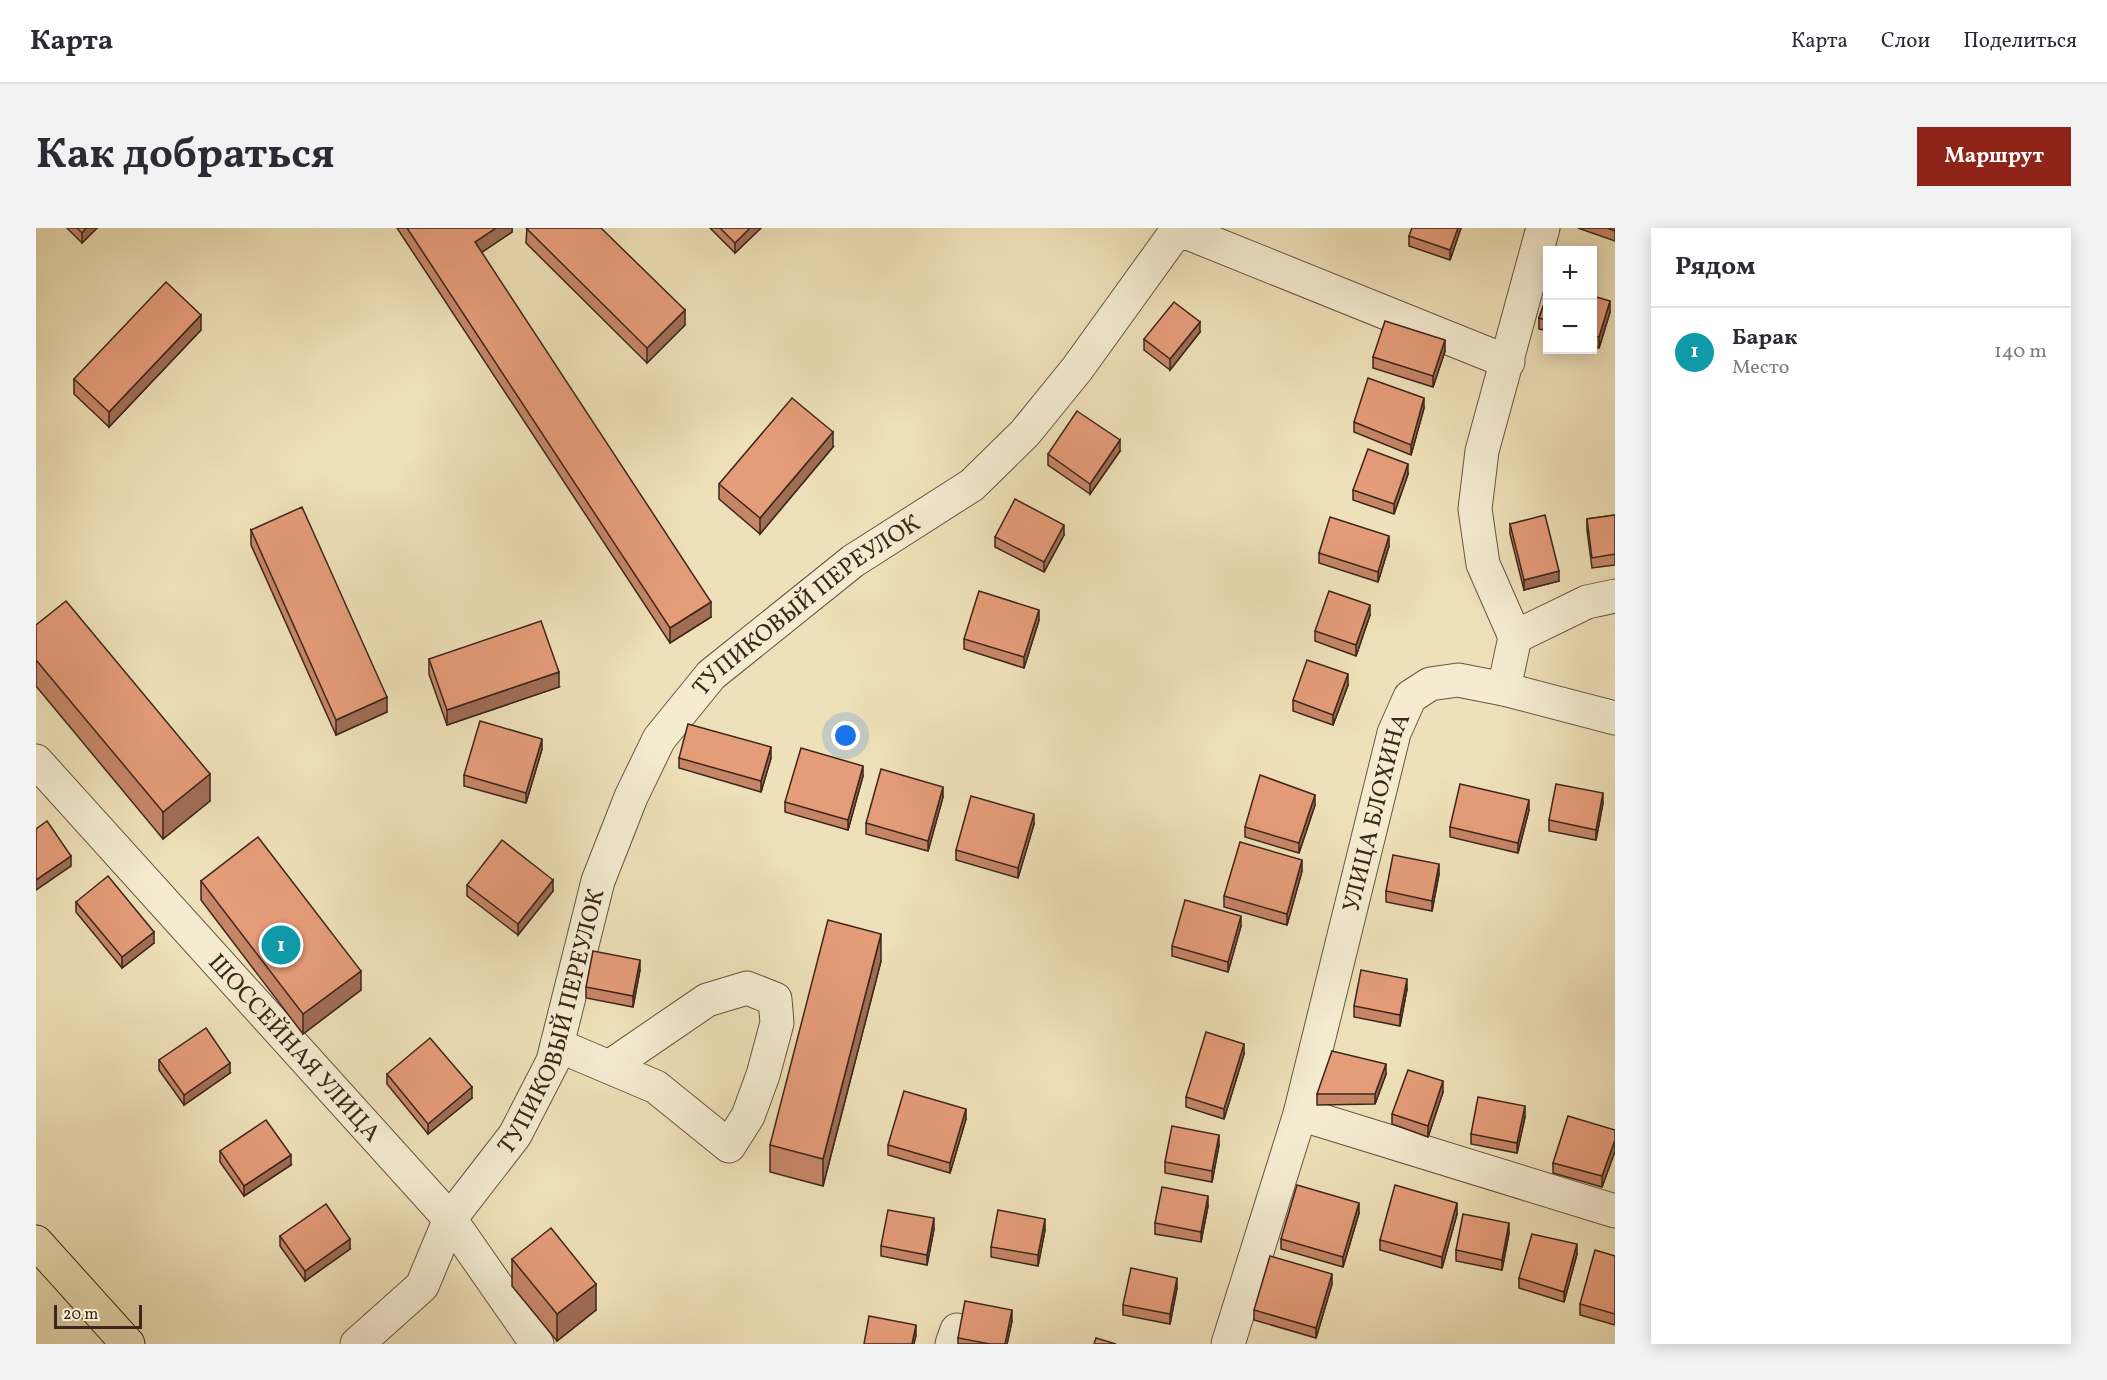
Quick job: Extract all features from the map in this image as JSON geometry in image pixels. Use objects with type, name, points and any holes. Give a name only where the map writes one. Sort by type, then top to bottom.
[{"type":"main road","points":[[36,1242],[128,1344]]},
{"type":"street","points":[[1504,689],[1515,637],[1483,564],[1475,509],[1482,451],[1543,228]]},
{"type":"street","name":"ТУПИКОВЫЙ ПЕРЕУЛОК","points":[[357,1344],[422,1286],[450,1219],[515,1135],[552,1061],[598,881],[619,825],[659,739],[711,675],[853,561],[972,485],[1025,434],[1077,369],[1178,229],[1508,362]]},
{"type":"street","points":[[1515,637],[1587,602],[1615,596]]},
{"type":"street","name":"УЛИЦА БЛОХИНА","points":[[1228,1344],[1300,1114],[1394,733],[1410,697],[1430,684],[1458,680],[1504,689],[1615,718]]},
{"type":"street","name":"ШОССЕЙНАЯ УЛИЦА","points":[[36,761],[450,1219],[537,1344]]},
{"type":"street","points":[[557,1045],[656,1087],[729,1146],[748,1116],[763,1076],[777,1023],[775,999],[747,987],[707,1000],[609,1067]]},
{"type":"street","points":[[1300,1114],[1615,1211]]},
{"type":"building","points":[[407,228],[496,228],[475,242],[711,602],[670,628]]},
{"type":"building","points":[[526,228],[601,228],[685,310],[647,348]]},
{"type":"building","points":[[720,228],[750,228],[735,243]]},
{"type":"building","points":[[1412,228],[1458,228],[1450,250],[1409,236]]},
{"type":"building","points":[[166,282],[201,315],[109,412],[74,379]]},
{"type":"building","points":[[1597,297],[1610,301],[1599,337],[1597,336]]},
{"type":"building","points":[[1174,302],[1200,322],[1170,359],[1144,339]]},
{"type":"building","points":[[1543,307],[1543,319],[1539,318]]},
{"type":"building","points":[[1385,321],[1445,340],[1433,376],[1373,357]]},
{"type":"building","points":[[1368,378],[1424,398],[1411,445],[1354,422]]},
{"type":"building","points":[[792,398],[833,432],[760,518],[719,484]]},
{"type":"building","points":[[1077,411],[1120,440],[1090,484],[1048,454]]},
{"type":"building","points":[[1368,449],[1408,464],[1394,504],[1353,490]]},
{"type":"building","points":[[1015,499],[1064,525],[1044,562],[995,537]]},
{"type":"building","points":[[302,507],[387,697],[336,720],[251,530]]},
{"type":"building","points":[[1545,515],[1559,571],[1524,580],[1510,524]]},
{"type":"building","points":[[1615,515],[1615,554],[1592,558],[1587,519]]},
{"type":"building","points":[[1330,517],[1389,536],[1378,572],[1319,553]]},
{"type":"building","points":[[979,591],[1039,610],[1024,657],[964,639]]},
{"type":"building","points":[[1329,591],[1370,605],[1356,645],[1315,631]]},
{"type":"building","points":[[66,601],[210,774],[163,812],[36,660],[36,625]]},
{"type":"building","points":[[541,621],[559,672],[447,710],[429,659]]},
{"type":"building","points":[[1307,660],[1348,674],[1333,715],[1293,700]]},
{"type":"building","points":[[480,721],[542,739],[526,793],[464,775]]},
{"type":"building","points":[[688,724],[771,747],[761,781],[679,758]]},
{"type":"building","points":[[801,748],[863,766],[848,820],[785,802]]},
{"type":"building","points":[[881,769],[943,787],[928,841],[866,823]]},
{"type":"building","points":[[1260,775],[1315,795],[1299,843],[1245,827]]},
{"type":"building","points":[[1460,784],[1529,800],[1518,843],[1450,827]]},
{"type":"building","points":[[1556,784],[1603,793],[1596,830],[1549,820]]},
{"type":"building","points":[[971,796],[1034,814],[1018,868],[956,850]]},
{"type":"building","points":[[47,821],[71,856],[36,880],[36,829]]},
{"type":"building","points":[[258,837],[361,971],[303,1014],[201,881]]},
{"type":"building","points":[[502,840],[553,880],[518,924],[467,885]]},
{"type":"building","points":[[1240,842],[1302,860],[1287,914],[1224,896]]},
{"type":"building","points":[[1393,855],[1439,864],[1432,901],[1386,891]]},
{"type":"building","points":[[108,876],[154,932],[122,957],[76,902]]},
{"type":"building","points":[[1185,900],[1241,916],[1228,962],[1172,946]]},
{"type":"building","points":[[828,920],[881,934],[823,1159],[770,1145]]},
{"type":"building","points":[[593,951],[640,960],[633,996],[586,987]]},
{"type":"building","points":[[1361,970],[1407,979],[1400,1015],[1354,1006]]},
{"type":"building","points":[[206,1028],[230,1063],[184,1095],[159,1060]]},
{"type":"building","points":[[1206,1032],[1244,1044],[1224,1109],[1186,1097]]},
{"type":"building","points":[[430,1038],[472,1087],[428,1124],[387,1074]]},
{"type":"building","points":[[1332,1051],[1386,1064],[1375,1094],[1317,1094]]},
{"type":"building","points":[[1408,1070],[1443,1081],[1428,1126],[1392,1114]]},
{"type":"building","points":[[904,1091],[966,1109],[950,1163],[888,1145]]},
{"type":"building","points":[[1478,1097],[1525,1106],[1517,1143],[1471,1134]]},
{"type":"building","points":[[1568,1116],[1615,1130],[1615,1140],[1602,1176],[1553,1163]]},
{"type":"building","points":[[266,1120],[291,1155],[244,1186],[220,1151]]},
{"type":"building","points":[[1172,1126],[1219,1135],[1212,1171],[1165,1162]]},
{"type":"building","points":[[1297,1185],[1359,1203],[1343,1257],[1281,1239]]},
{"type":"building","points":[[1395,1185],[1457,1203],[1442,1257],[1380,1240]]},
{"type":"building","points":[[1162,1187],[1208,1196],[1201,1232],[1155,1223]]},
{"type":"building","points":[[326,1204],[350,1239],[305,1271],[280,1236]]},
{"type":"building","points":[[888,1210],[934,1218],[927,1255],[881,1246]]},
{"type":"building","points":[[998,1210],[1045,1219],[1038,1255],[991,1247]]},
{"type":"building","points":[[1463,1214],[1509,1223],[1502,1260],[1456,1250]]},
{"type":"building","points":[[551,1228],[596,1284],[557,1314],[512,1259]]},
{"type":"building","points":[[1532,1234],[1577,1244],[1564,1292],[1519,1278]]},
{"type":"building","points":[[1595,1250],[1615,1256],[1615,1314],[1580,1304]]},
{"type":"building","points":[[1270,1256],[1332,1274],[1316,1328],[1254,1310]]},
{"type":"building","points":[[1131,1268],[1177,1278],[1170,1314],[1123,1305]]},
{"type":"building","points":[[965,1301],[1012,1310],[1005,1344],[990,1344],[958,1338]]},
{"type":"building","points":[[869,1316],[916,1325],[912,1344],[864,1344]]},
{"type":"building","points":[[1096,1338],[1116,1344],[1094,1344]]},
{"type":"place","name":"Барак","points":[[281,945]]}]
